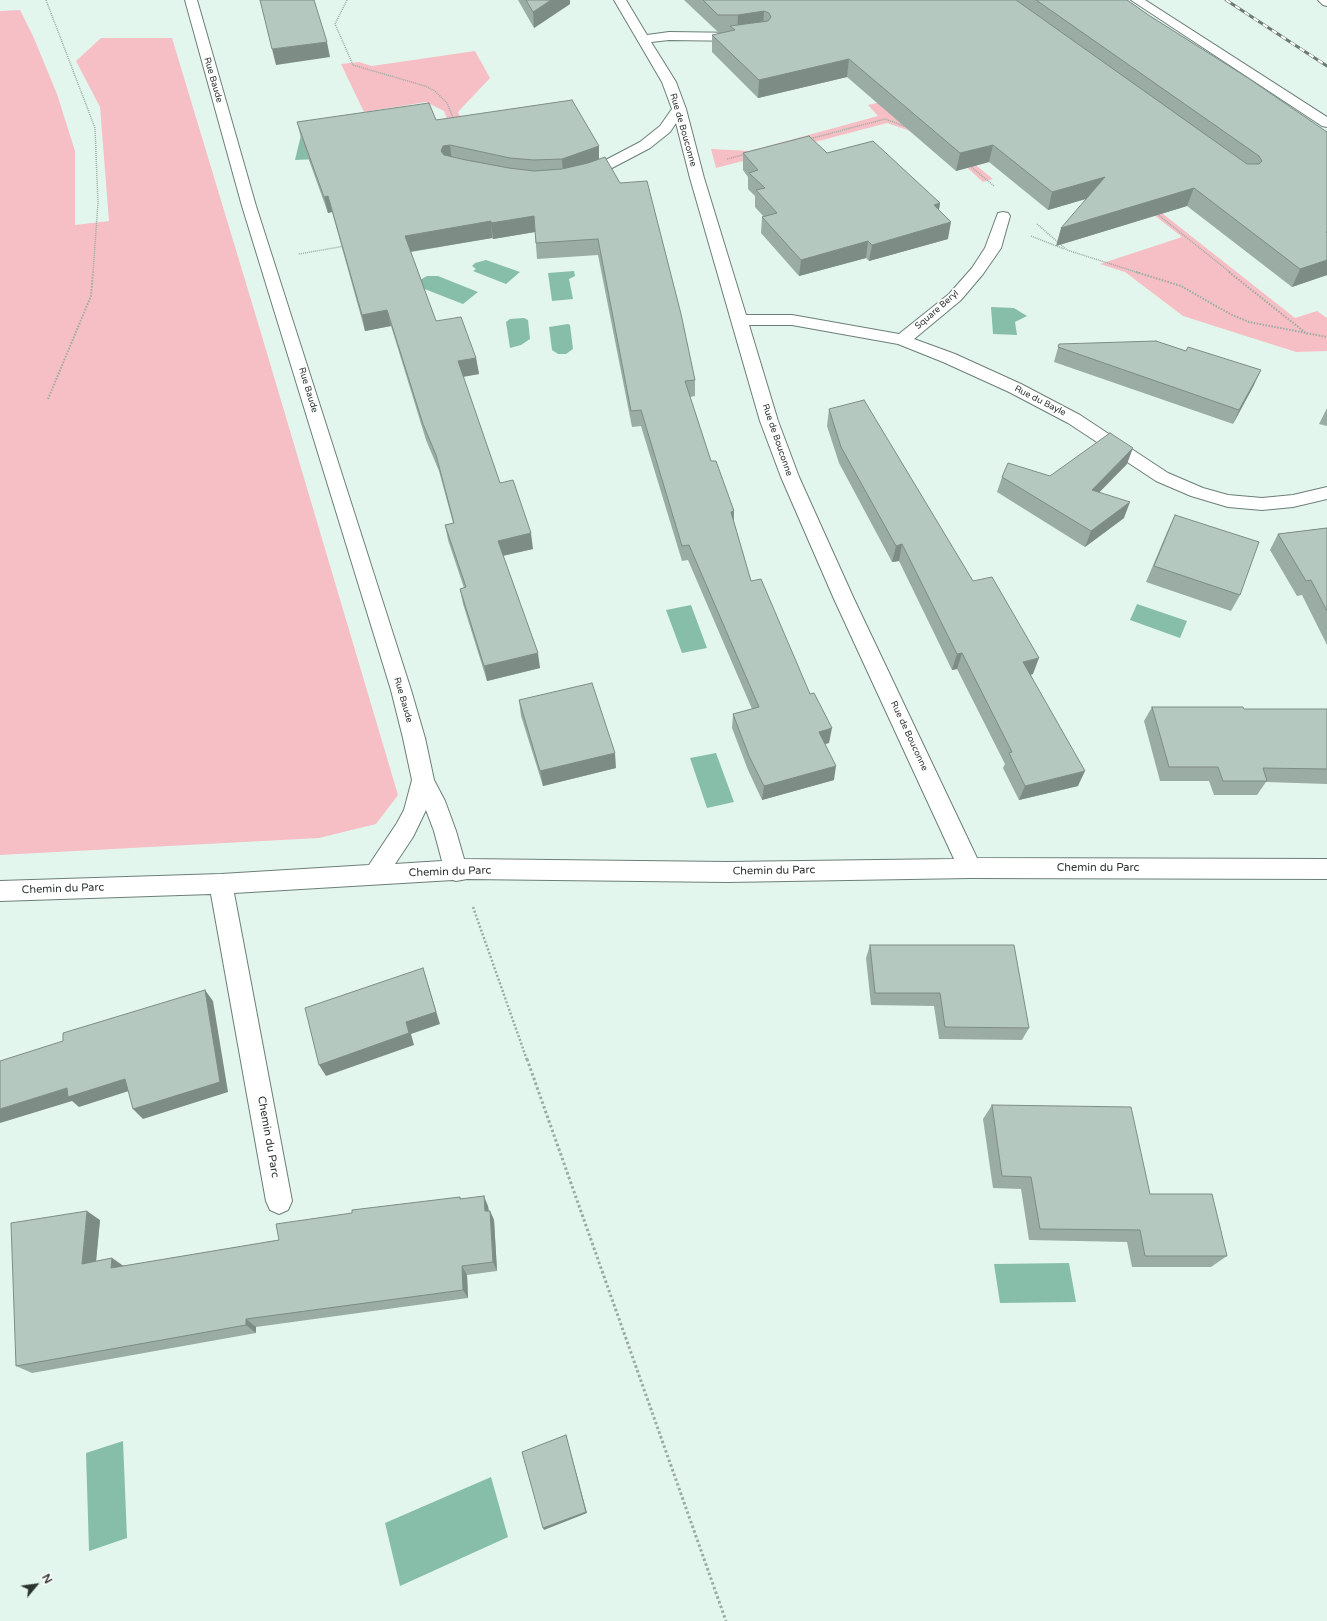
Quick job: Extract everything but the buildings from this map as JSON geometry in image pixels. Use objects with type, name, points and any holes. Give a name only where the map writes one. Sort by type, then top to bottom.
[{"type":"street","name":"Rue Baude","points":[[191,0],[249,206],[401,690],[423,780],[434,801],[461,870]]},
{"type":"street","name":"Rue de Bouconne","points":[[620,0],[670,82],[769,421],[790,477],[844,599],[970,868]]},
{"type":"street","points":[[1137,0],[1327,123]]},
{"type":"street","points":[[644,39],[669,36],[737,38],[757,35]]},
{"type":"street","points":[[570,178],[583,175],[605,166],[645,144],[665,129],[679,109]]},
{"type":"street","name":"Square Beryl","points":[[902,340],[954,297],[978,271],[993,248],[1004,216]]},
{"type":"street","name":"Rue du Bayle","points":[[740,320],[792,320],[902,340],[949,358],[1015,388],[1074,418],[1162,478],[1197,492],[1228,501],[1262,504],[1293,501],[1327,493]]},
{"type":"street","name":"Rue Baude","points":[[375,875],[405,830],[415,810],[423,780]]},
{"type":"street","name":"Chemin du Parc","points":[[0,891],[221,884],[461,870],[727,872],[970,868],[1327,869]]},
{"type":"street","name":"Chemin du Parc","points":[[221,884],[279,1201]]},
{"type":"path","points":[[46,0],[95,128],[98,203],[91,296],[48,399]]},
{"type":"path","points":[[348,0],[335,24],[353,65],[435,91],[447,104],[455,122]]},
{"type":"path","points":[[885,119],[893,117]]},
{"type":"path","points":[[1152,210],[1308,334]]},
{"type":"path","points":[[267,260],[350,245]]},
{"type":"path","points":[[461,870],[726,1621]]},
{"type":"shaded area","points":[[892,0],[1295,318],[1317,311],[1327,318],[1327,351],[1296,352],[1183,316],[1125,272],[1100,264],[1182,237],[1034,120],[947,142],[993,179],[983,182],[937,140],[887,123],[716,168],[711,149],[750,151],[878,116],[868,105],[971,81]]},
{"type":"shaded area","points":[[20,10],[33,36],[57,94],[75,151],[75,225],[109,221],[100,107],[76,61],[101,38],[172,38],[398,795],[376,824],[319,838],[0,855],[0,11]]},
{"type":"shaded area","points":[[475,51],[490,78],[458,112],[471,144],[458,147],[444,111],[426,102],[364,112],[341,64],[359,62],[372,66]]},
{"type":"shaded area","points":[[302,131],[318,159],[295,160]]},
{"type":"shaded area","points":[[486,260],[520,272],[506,284],[473,271],[476,269],[472,266],[475,263]]},
{"type":"shaded area","points":[[574,271],[575,276],[569,279],[573,299],[552,301],[548,273]]},
{"type":"shaded area","points":[[427,276],[438,276],[478,292],[463,304],[422,288],[420,280]]},
{"type":"shaded area","points":[[991,307],[1014,308],[1027,316],[1015,322],[1017,335],[993,334]]},
{"type":"shaded area","points":[[524,318],[528,320],[530,339],[521,345],[510,348],[506,322],[510,319]]},
{"type":"shaded area","points":[[570,325],[573,349],[566,354],[558,354],[552,350],[549,327]]},
{"type":"shaded area","points":[[1137,604],[1187,621],[1180,638],[1130,620]]},
{"type":"shaded area","points":[[691,605],[707,648],[682,653],[666,610]]},
{"type":"shaded area","points":[[716,753],[734,802],[707,808],[690,758]]},
{"type":"shaded area","points":[[1069,1263],[1076,1302],[1000,1303],[994,1264]]},
{"type":"shaded area","points":[[123,1441],[127,1538],[89,1551],[86,1453]]},
{"type":"shaded area","points":[[491,1477],[508,1537],[400,1586],[385,1523]]},
{"type":"railway","points":[[1226,0],[1327,66]]}]
